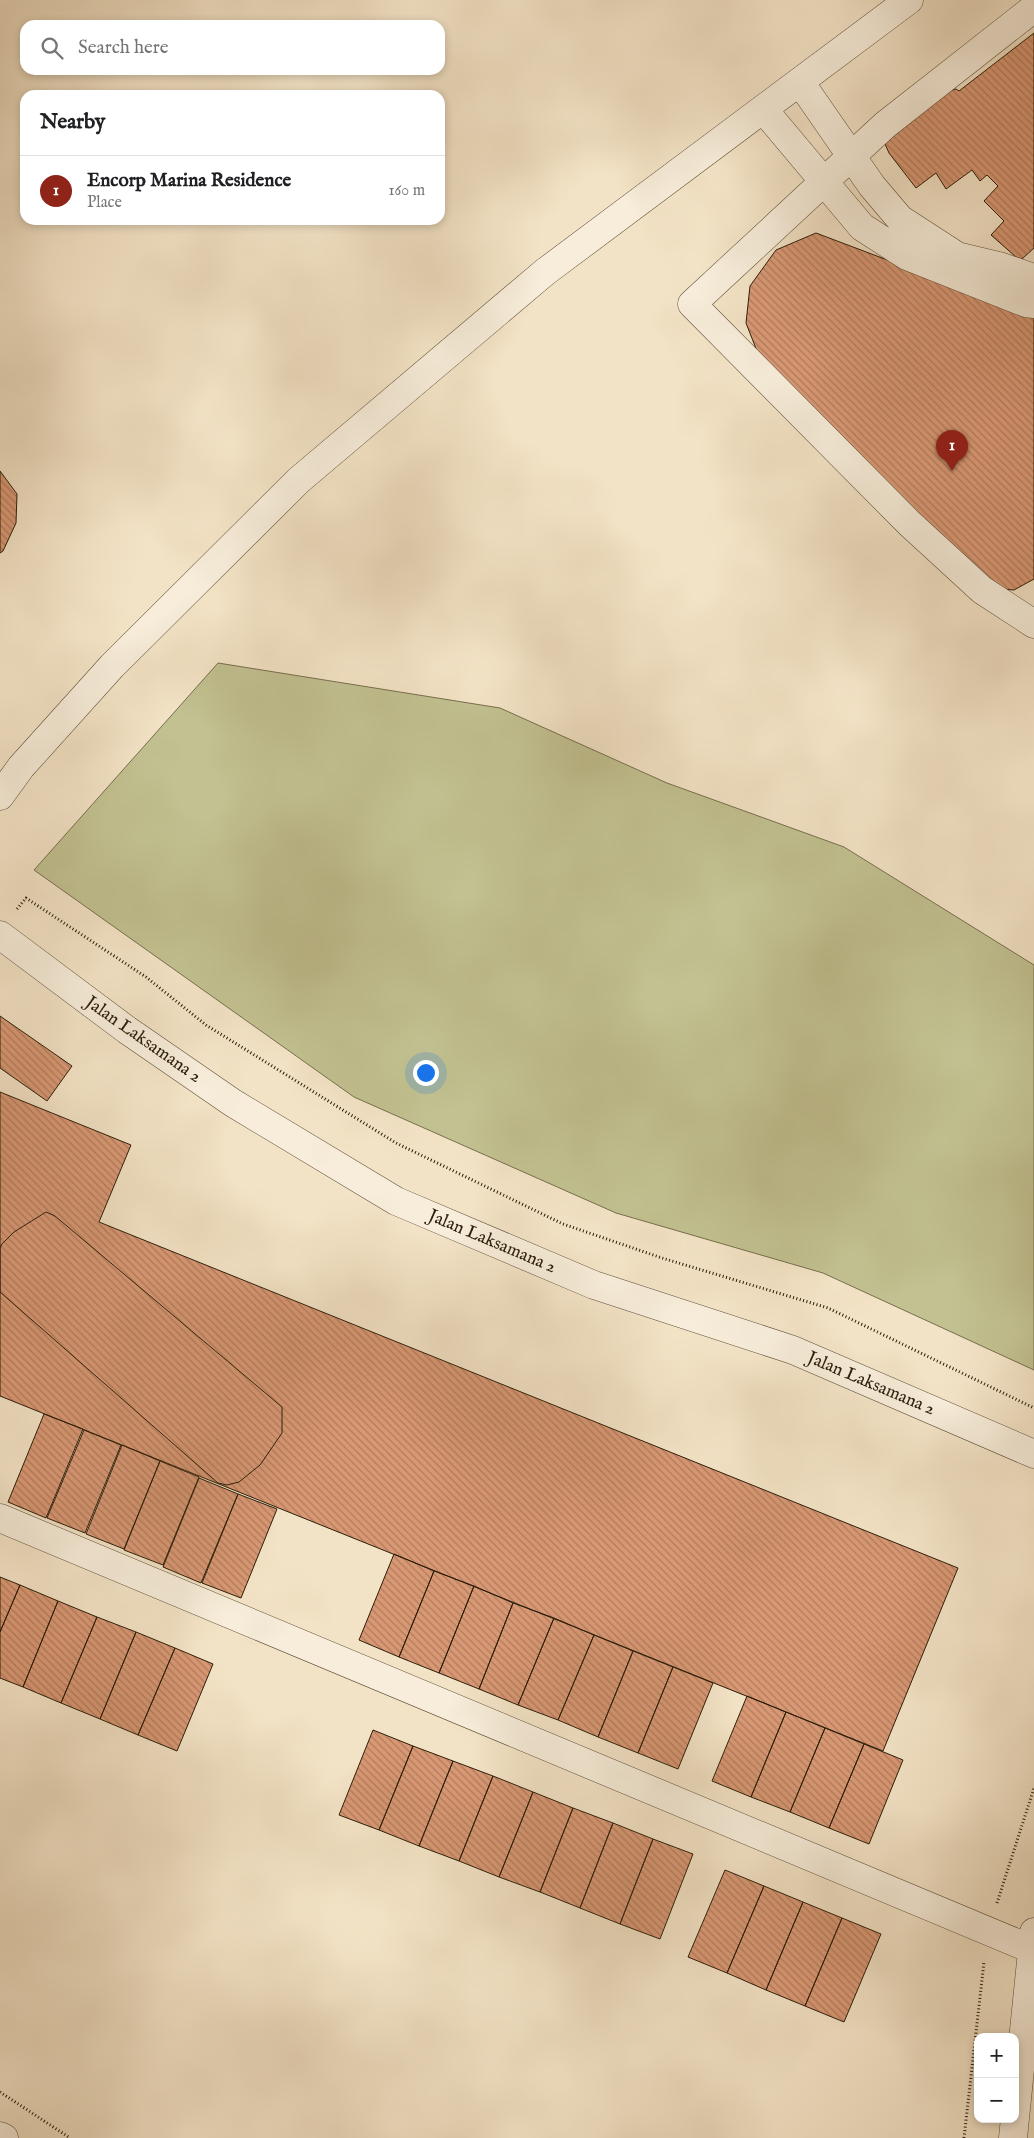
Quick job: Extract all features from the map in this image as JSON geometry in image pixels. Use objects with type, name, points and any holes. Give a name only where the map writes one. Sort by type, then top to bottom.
[{"type":"street","points":[[0,796],[21,767],[112,666],[299,480],[545,272],[909,0]]},
{"type":"street","points":[[1034,8],[885,125],[692,304],[909,523],[982,590],[1034,624]]},
{"type":"street","points":[[800,82],[872,186],[900,219],[956,256],[999,266],[1034,278]]},
{"type":"street","points":[[763,109],[862,226],[907,256],[1026,303],[1034,304]]},
{"type":"street","name":"Jalan Laksamana 2","points":[[0,935],[127,1030],[233,1103],[396,1201],[594,1286],[793,1350],[1034,1454]]},
{"type":"street","points":[[0,1518],[1033,1941],[1027,2092],[1013,2138]]},
{"type":"street","points":[[0,2136],[4,2138]]},
{"type":"path","points":[[16,911],[26,898],[146,977],[206,1025],[396,1143],[563,1224],[662,1258],[828,1308],[1034,1408]]},
{"type":"path","points":[[0,2092],[70,2138]]},
{"type":"shaded area","points":[[218,663],[500,708],[667,783],[844,847],[1034,965],[1034,1370],[823,1273],[616,1213],[354,1097],[34,870]]},
{"type":"building","points":[[1034,33],[1034,248],[1022,259],[1016,257],[991,235],[1004,221],[984,201],[998,186],[987,175],[980,181],[972,170],[946,189],[936,173],[916,188],[889,153],[885,144],[888,137],[947,91],[956,89],[959,91]]},
{"type":"building","points":[[816,233],[943,281],[1034,305],[1034,579],[1014,590],[987,588],[762,364],[746,323],[750,286],[776,250]]},
{"type":"building","points":[[0,471],[17,494],[16,523],[3,551],[0,553]]},
{"type":"building","points":[[0,1016],[72,1066],[47,1101],[0,1068]]},
{"type":"building","points":[[0,1092],[131,1145],[99,1222],[958,1568],[883,1751],[0,1396]]},
{"type":"building","points":[[46,1212],[55,1216],[282,1407],[282,1433],[260,1465],[239,1482],[227,1485],[218,1483],[0,1292],[0,1248],[2,1244],[14,1232]]},
{"type":"building","points":[[44,1414],[83,1429],[46,1518],[8,1502]]},
{"type":"building","points":[[84,1430],[121,1445],[85,1533],[47,1518]]},
{"type":"building","points":[[122,1445],[160,1461],[124,1549],[86,1534]]},
{"type":"building","points":[[160,1461],[199,1477],[163,1565],[124,1550]]},
{"type":"building","points":[[199,1478],[238,1494],[201,1583],[163,1567]]},
{"type":"building","points":[[238,1494],[277,1509],[241,1598],[202,1583]]},
{"type":"building","points":[[394,1554],[434,1571],[399,1657],[359,1640]]},
{"type":"building","points":[[434,1571],[474,1586],[439,1673],[399,1657]]},
{"type":"building","points":[[0,1577],[20,1585],[0,1632]]},
{"type":"building","points":[[20,1585],[58,1601],[23,1687],[0,1678],[0,1632]]},
{"type":"building","points":[[474,1586],[513,1603],[479,1689],[439,1673]]},
{"type":"building","points":[[58,1601],[97,1617],[61,1703],[23,1687]]},
{"type":"building","points":[[513,1603],[554,1618],[518,1705],[479,1689]]},
{"type":"building","points":[[97,1617],[136,1632],[100,1719],[61,1703]]},
{"type":"building","points":[[554,1618],[594,1635],[558,1720],[518,1705]]},
{"type":"building","points":[[136,1632],[175,1648],[138,1735],[100,1719]]},
{"type":"building","points":[[594,1635],[633,1651],[598,1737],[558,1720]]},
{"type":"building","points":[[175,1648],[213,1664],[177,1751],[138,1735]]},
{"type":"building","points":[[633,1651],[673,1667],[638,1753],[598,1737]]},
{"type":"building","points":[[673,1667],[713,1683],[678,1769],[638,1753]]},
{"type":"building","points":[[747,1696],[786,1712],[751,1797],[712,1781]]},
{"type":"building","points":[[786,1712],[825,1728],[790,1812],[751,1797]]},
{"type":"building","points":[[825,1728],[864,1744],[829,1828],[790,1812]]},
{"type":"building","points":[[373,1730],[413,1746],[379,1830],[339,1815]]},
{"type":"building","points":[[864,1744],[903,1760],[869,1844],[829,1828]]},
{"type":"building","points":[[413,1746],[453,1761],[419,1846],[379,1830]]},
{"type":"building","points":[[453,1761],[493,1776],[459,1861],[419,1846]]},
{"type":"building","points":[[493,1776],[533,1792],[499,1877],[459,1861]]},
{"type":"building","points":[[533,1792],[573,1808],[540,1892],[499,1877]]},
{"type":"building","points":[[573,1808],[613,1823],[580,1908],[540,1892]]},
{"type":"building","points":[[613,1823],[653,1839],[620,1924],[580,1908]]},
{"type":"building","points":[[653,1839],[693,1854],[660,1939],[620,1924]]},
{"type":"building","points":[[725,1870],[764,1886],[727,1973],[688,1957]]},
{"type":"building","points":[[764,1886],[803,1902],[766,1990],[727,1973]]},
{"type":"building","points":[[803,1902],[842,1918],[805,2006],[766,1990]]},
{"type":"building","points":[[842,1918],[881,1934],[844,2022],[805,2006]]},
{"type":"place","name":"Encorp Marina Residence","points":[[952,471]]}]
